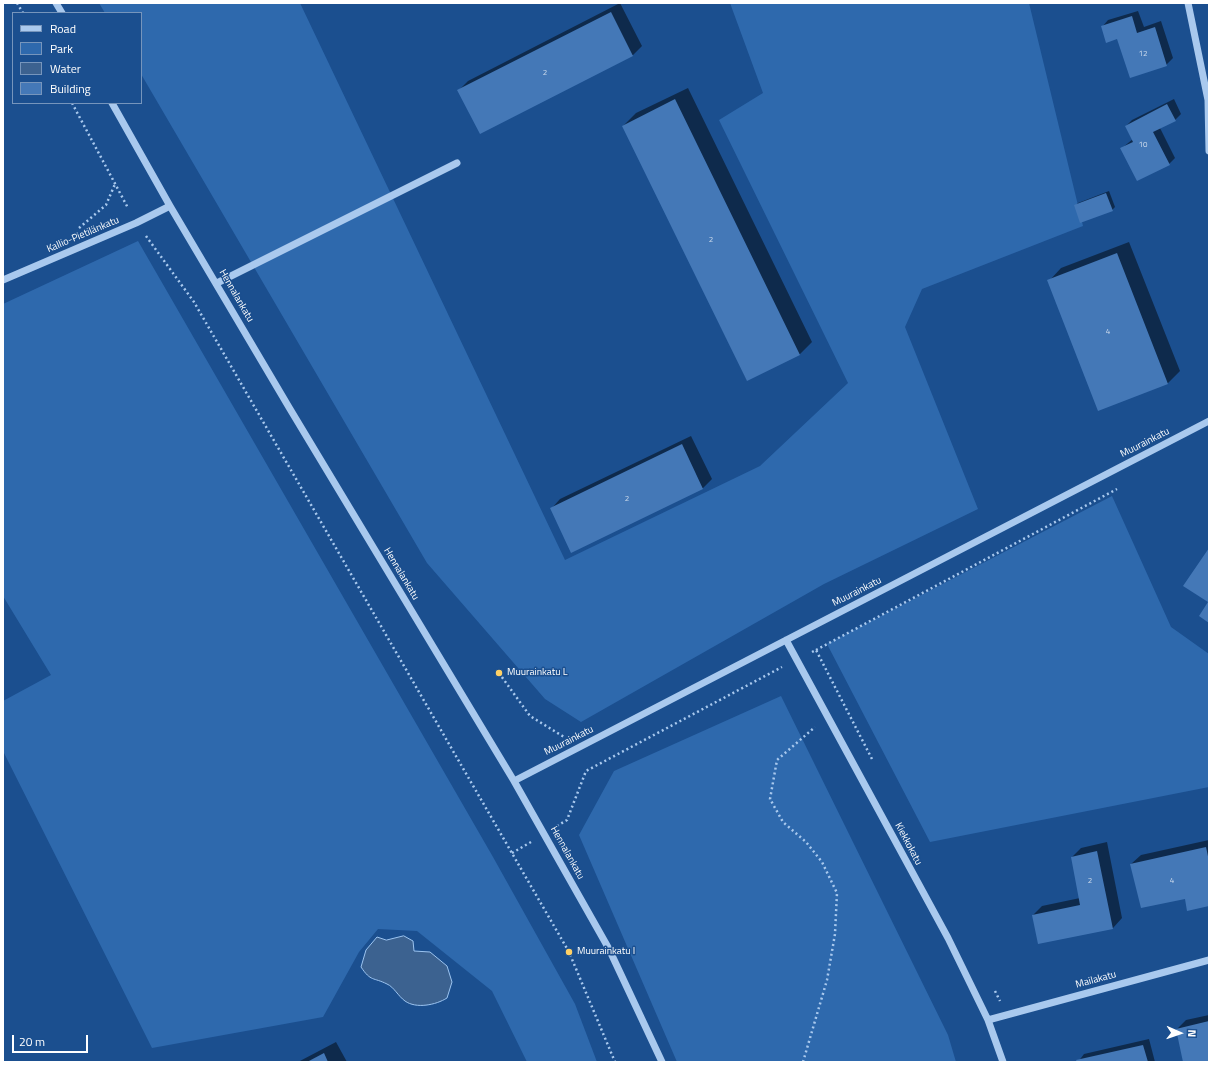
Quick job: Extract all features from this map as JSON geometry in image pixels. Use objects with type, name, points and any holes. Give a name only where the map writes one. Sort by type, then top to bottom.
[{"type":"street","points":[[56,3],[61,12]]},
{"type":"street","points":[[1188,3],[1208,100],[1209,151]]},
{"type":"street","name":"Hennalankatu","points":[[113,104],[170,206],[217,283],[290,409],[514,780],[609,949],[662,1062]]},
{"type":"street","points":[[217,283],[457,163]]},
{"type":"street","name":"Kallio-Pietilänkatu","points":[[3,280],[136,223],[170,206]]},
{"type":"street","name":"Muurainkatu","points":[[514,780],[1209,421]]},
{"type":"street","name":"Kiekkokatu","points":[[786,640],[948,938],[988,1020],[1003,1062]]},
{"type":"street","name":"Mailakatu","points":[[988,1020],[1209,960]]},
{"type":"path","points":[[17,3],[22,12]]},
{"type":"path","points":[[73,104],[136,223],[194,302],[569,952],[615,1062]]},
{"type":"path","points":[[77,231],[106,204],[115,183]]},
{"type":"path","points":[[816,650],[1121,487]]},
{"type":"path","points":[[512,853],[567,820],[586,770],[797,659]]},
{"type":"path","points":[[499,673],[530,716],[563,734],[586,770]]},
{"type":"path","points":[[803,1062],[827,980],[835,934],[837,893],[822,862],[806,842],[784,822],[770,799],[777,760],[827,716]]},
{"type":"green space","points":[[99,3],[300,3],[565,560],[760,466],[848,383],[719,120],[763,93],[730,3],[1029,3],[1083,226],[922,289],[905,327],[978,509],[824,584],[581,722],[545,699],[427,563],[142,76],[142,12],[104,12]]},
{"type":"green space","points":[[138,241],[493,857],[575,1004],[597,1062],[527,1062],[492,991],[417,931],[378,929],[359,952],[323,1017],[152,1048],[3,751],[3,701],[51,675],[3,596],[3,304]]},
{"type":"green space","points":[[1112,496],[1171,627],[1209,654],[1209,787],[930,842],[827,644]]},
{"type":"green space","points":[[781,696],[948,1035],[956,1062],[677,1062],[579,835],[614,771]]},
{"type":"water","points":[[404,936],[413,941],[414,951],[430,952],[447,966],[452,982],[447,998],[437,1003],[415,1005],[405,1001],[389,985],[370,977],[364,972],[361,967],[366,950],[377,937],[386,940]]},
{"type":"building","points":[[611,12],[633,56],[480,134],[457,90]]},
{"type":"building","points":[[1132,16],[1137,33],[1155,27],[1167,66],[1130,78],[1117,39],[1106,43],[1101,26]]},
{"type":"building","points":[[675,99],[800,355],[747,381],[622,126]]},
{"type":"building","points":[[1167,104],[1176,121],[1153,132],[1170,165],[1137,181],[1120,148],[1133,142],[1125,126]]},
{"type":"building","points":[[1106,193],[1113,211],[1080,223],[1074,205]]},
{"type":"building","points":[[1117,253],[1168,384],[1098,411],[1047,280]]},
{"type":"building","points":[[682,444],[703,489],[571,553],[550,508]]},
{"type":"building","points":[[1209,548],[1209,623],[1199,616],[1208,602],[1183,586]]},
{"type":"building","points":[[1206,847],[1209,861],[1209,906],[1187,911],[1185,899],[1141,908],[1130,864]]},
{"type":"building","points":[[1097,851],[1113,929],[1038,944],[1032,915],[1080,905],[1071,857]]},
{"type":"building","points":[[1209,1021],[1209,1062],[1183,1062],[1176,1029]]},
{"type":"building","points":[[1143,1045],[1148,1062],[1077,1062],[1076,1060]]},
{"type":"building","points":[[324,1053],[328,1062],[307,1062]]},
{"type":"place","name":"Muurainkatu L","points":[[499,673]]},
{"type":"place","name":"Muurainkatu I","points":[[569,952]]}]
